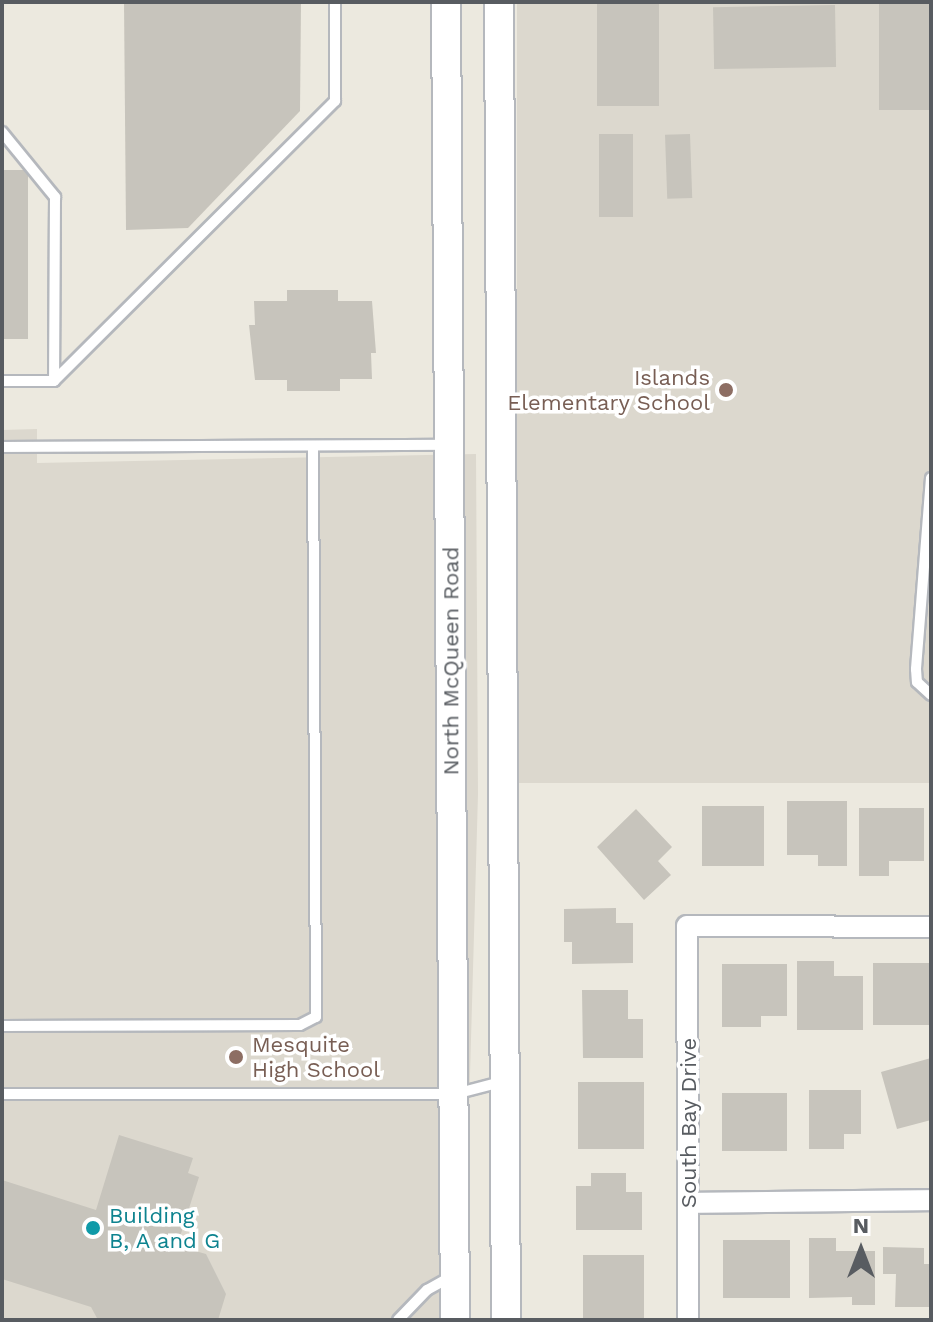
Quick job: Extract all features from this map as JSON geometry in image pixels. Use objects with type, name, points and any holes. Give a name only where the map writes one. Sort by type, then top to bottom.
[{"type":"main road","name":"North McQueen Road","points":[[446,2],[455,1320]]},
{"type":"main road","points":[[499,2],[506,1320]]},
{"type":"street","name":"South Bay Drive","points":[[688,1320],[687,926],[931,927]]},
{"type":"street","points":[[690,1203],[931,1200]]},
{"type":"lane","points":[[2,381],[54,381],[335,101],[335,2]]},
{"type":"lane","points":[[2,132],[55,197],[54,381]]},
{"type":"lane","points":[[2,447],[450,445]]},
{"type":"lane","points":[[2,1026],[300,1025],[316,1017],[313,446]]},
{"type":"lane","points":[[931,478],[916,669],[917,682],[931,695]]},
{"type":"lane","points":[[2,1094],[455,1094],[503,1082]]},
{"type":"lane","points":[[398,1320],[427,1290],[455,1274]]},
{"type":"shaded area","name":"Islands Elementary School","points":[[517,2],[931,2],[931,783],[517,783]]},
{"type":"shaded area","name":"Mesquite High School","points":[[37,429],[37,463],[476,454],[478,794],[463,1320],[2,1320],[2,430]]},
{"type":"building","points":[[124,2],[301,2],[300,111],[188,228],[126,230]]},
{"type":"building","points":[[597,2],[659,2],[659,106],[597,106]]},
{"type":"building","points":[[879,2],[931,2],[931,110],[879,110]]},
{"type":"building","points":[[835,5],[836,67],[714,69],[713,7]]},
{"type":"building","points":[[599,134],[633,134],[633,217],[599,217]]},
{"type":"building","points":[[690,134],[692,198],[667,199],[665,135]]},
{"type":"building","points":[[2,170],[28,170],[28,339],[2,339]]},
{"type":"building","points":[[287,290],[338,290],[338,301],[372,301],[376,353],[371,353],[372,379],[340,379],[340,391],[287,391],[287,380],[255,380],[249,325],[255,325],[254,301],[287,301]]},
{"type":"building","points":[[787,801],[847,801],[847,866],[818,866],[818,855],[787,855]]},
{"type":"building","points":[[702,806],[764,806],[764,866],[702,866]]},
{"type":"building","points":[[859,808],[924,808],[924,861],[889,861],[889,876],[859,876]]},
{"type":"building","points":[[636,809],[672,847],[658,861],[671,875],[644,900],[597,847]]},
{"type":"building","points":[[616,908],[616,923],[633,923],[633,963],[572,964],[572,942],[564,942],[564,909]]},
{"type":"building","points":[[797,961],[834,961],[834,976],[863,976],[863,1030],[797,1030]]},
{"type":"building","points":[[873,963],[931,963],[931,1025],[873,1025]]},
{"type":"building","points":[[722,964],[787,964],[787,1016],[761,1016],[761,1027],[722,1027]]},
{"type":"building","points":[[582,990],[628,990],[628,1019],[643,1019],[643,1058],[583,1058]]},
{"type":"building","points":[[931,1058],[931,1120],[897,1129],[881,1072]]},
{"type":"building","points":[[578,1082],[644,1082],[644,1149],[578,1149]]},
{"type":"building","points":[[809,1090],[861,1090],[861,1134],[844,1134],[844,1149],[809,1149]]},
{"type":"building","points":[[722,1093],[787,1093],[787,1151],[722,1151]]},
{"type":"building","name":"Building B, A and G","points":[[119,1135],[193,1158],[188,1173],[199,1177],[177,1246],[206,1254],[226,1294],[218,1320],[98,1320],[91,1307],[2,1279],[2,1180],[96,1210]]},
{"type":"building","points":[[591,1173],[626,1173],[626,1192],[642,1192],[642,1230],[576,1230],[576,1186],[591,1186]]},
{"type":"building","points":[[809,1238],[836,1238],[836,1251],[875,1251],[875,1305],[852,1305],[852,1297],[809,1298]]},
{"type":"building","points":[[723,1240],[790,1240],[790,1298],[723,1298]]},
{"type":"building","points":[[883,1247],[924,1248],[924,1264],[931,1264],[931,1307],[895,1307],[896,1274],[883,1274]]},
{"type":"building","points":[[583,1255],[644,1255],[644,1320],[583,1320]]},
{"type":"place","name":"Islands Elementary School","points":[[726,390]]},
{"type":"place","name":"Mesquite High School","points":[[236,1057]]},
{"type":"place","name":"Building B, A and G","points":[[93,1228]]}]
